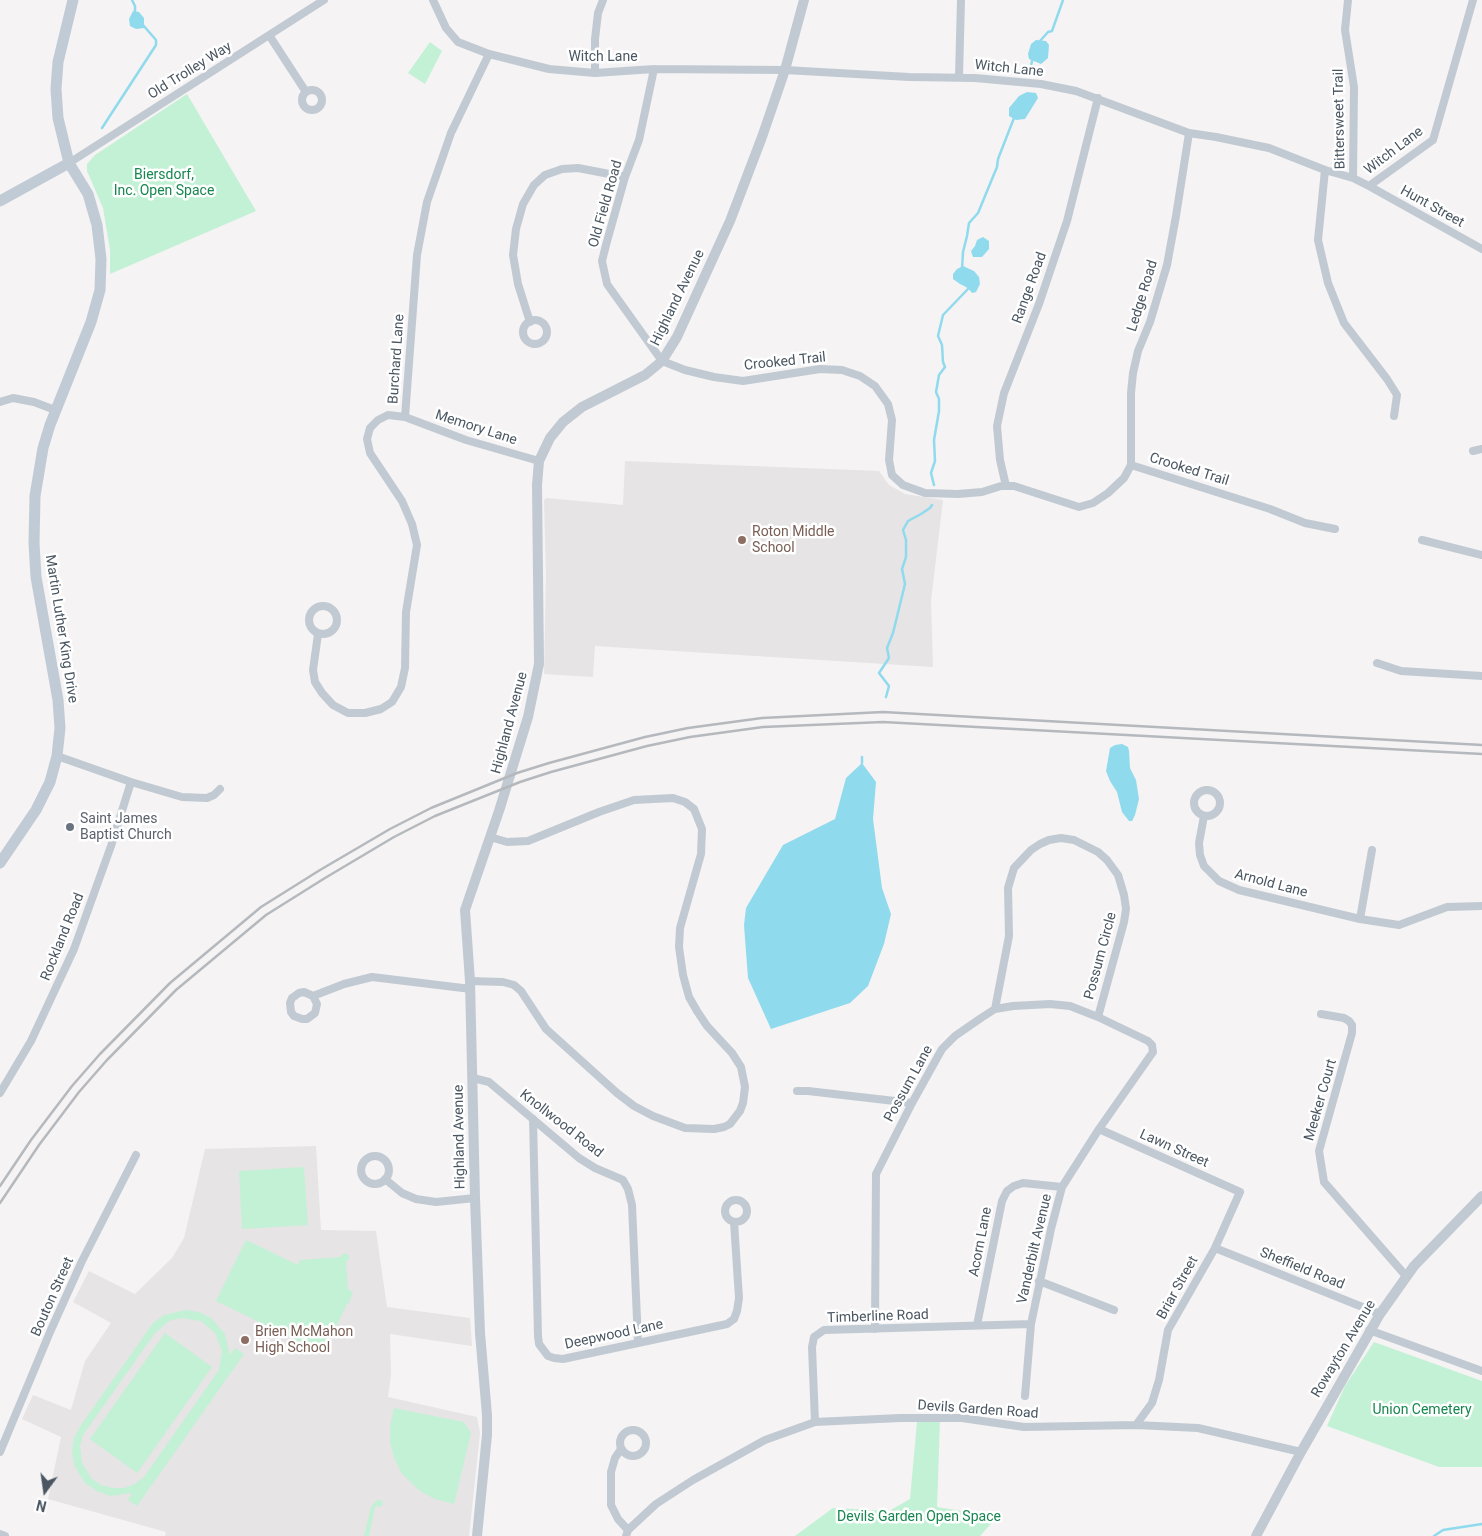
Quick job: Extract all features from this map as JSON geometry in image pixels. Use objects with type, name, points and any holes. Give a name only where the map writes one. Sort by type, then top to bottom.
[{"type":"main road","name":"Martin Luther King Drive","points":[[0,863],[36,810],[50,782],[57,756],[60,728],[58,700],[36,577],[34,544],[37,482],[43,448],[55,410],[91,322],[100,290],[101,259],[97,225],[88,194],[69,163],[58,118],[56,89],[58,62],[73,0]]},
{"type":"main road","points":[[0,201],[69,163]]},
{"type":"street","name":"Old Trolley Way","points":[[69,163],[324,0]]},
{"type":"street","name":"Witch Lane","points":[[433,0],[446,28],[458,42],[489,54],[549,69],[595,73],[654,69],[784,70],[909,77],[959,77],[1056,87],[1098,98],[1189,133],[1269,148],[1325,170],[1353,178],[1369,186],[1433,140],[1473,0]]},
{"type":"street","points":[[595,73],[595,39],[598,13],[602,0]]},
{"type":"street","name":"Highland Avenue","points":[[477,1536],[487,1435],[487,1415],[480,1333],[475,1198],[474,1078],[465,910],[499,811],[528,717],[539,664],[537,485],[539,461],[544,448],[556,429],[571,414],[645,375],[662,361],[677,337],[730,221],[762,137],[804,0]]},
{"type":"street","points":[[959,77],[961,0]]},
{"type":"street","name":"Bittersweet Trail","points":[[1348,0],[1345,30],[1354,87],[1353,178]]},
{"type":"street","points":[[269,35],[306,92]]},
{"type":"street","name":"Burchard Lane","points":[[318,634],[313,670],[315,682],[322,694],[333,705],[348,713],[365,713],[380,709],[392,702],[401,687],[405,668],[406,612],[417,545],[412,524],[402,501],[370,453],[367,439],[370,428],[378,420],[388,415],[405,417],[417,255],[427,202],[451,133],[489,54]]},
{"type":"street","name":"Old Field Road","points":[[654,69],[639,140],[625,178],[602,261],[607,284],[662,361]]},
{"type":"street","name":"Range Road","points":[[1006,486],[1000,460],[997,426],[1002,402],[1017,357],[1039,304],[1067,221],[1098,98]]},
{"type":"street","name":"Ledge Road","points":[[1131,466],[1131,393],[1133,374],[1138,351],[1150,322],[1167,265],[1189,133]]},
{"type":"street","points":[[530,322],[518,284],[513,255],[516,229],[523,204],[534,185],[545,175],[562,169],[578,168],[625,178]]},
{"type":"street","points":[[1325,170],[1318,240],[1328,283],[1344,323],[1397,395],[1394,416]]},
{"type":"street","name":"Hunt Street","points":[[1369,186],[1482,249]]},
{"type":"street","name":"Crooked Trail","points":[[662,361],[699,374],[743,380],[820,369],[842,370],[860,376],[875,386],[888,404],[892,420],[890,460],[892,475],[903,486],[925,493],[958,494],[1014,486],[1079,507],[1093,504],[1108,493],[1124,478],[1131,466],[1270,509],[1305,523],[1335,529]]},
{"type":"street","points":[[0,402],[13,398],[34,402],[55,410]]},
{"type":"street","name":"Memory Lane","points":[[405,417],[466,440],[539,461]]},
{"type":"street","points":[[1473,451],[1482,449]]},
{"type":"street","points":[[1422,540],[1482,555]]},
{"type":"street","points":[[1377,663],[1401,671],[1482,676]]},
{"type":"street","points":[[57,756],[131,782],[182,796],[207,798],[220,790]]},
{"type":"street","name":"Rockland Road","points":[[0,1093],[31,1041],[74,949],[131,782]]},
{"type":"street","points":[[313,996],[344,984],[372,977],[470,985],[503,982],[514,985],[521,991],[546,1029],[634,1106],[653,1116],[685,1128],[714,1129],[730,1124],[740,1111],[743,1103],[745,1087],[741,1067],[732,1053],[707,1026],[689,997],[683,975],[679,947],[680,928],[701,854],[702,829],[694,810],[685,802],[673,798],[634,800],[528,841],[507,842],[490,838]]},
{"type":"street","name":"Arnold Lane","points":[[1204,816],[1199,843],[1200,855],[1204,866],[1218,881],[1239,890],[1360,919],[1399,925],[1447,907],[1482,906]]},
{"type":"street","name":"Possum Circle","points":[[995,1010],[1009,936],[1008,888],[1014,868],[1031,850],[1040,844],[1060,838],[1074,840],[1098,852],[1107,860],[1118,875],[1124,895],[1126,909],[1124,922],[1098,1017]]},
{"type":"street","points":[[1360,919],[1372,850]]},
{"type":"street","name":"Possum Lane","points":[[875,1329],[876,1174],[942,1049],[968,1026],[995,1010],[1029,1004],[1070,1006],[1098,1017],[1148,1041],[1152,1045]]},
{"type":"street","name":"Meeker Court","points":[[1321,1014],[1344,1018],[1350,1021],[1352,1025],[1352,1033],[1319,1151],[1324,1182],[1406,1276]]},
{"type":"street","name":"Vanderbilt Avenue","points":[[1025,1396],[1031,1324],[1062,1187],[1099,1129],[1153,1052],[1152,1045]]},
{"type":"street","name":"Knollwood Road","points":[[474,1078],[489,1082],[579,1158],[595,1168],[623,1180],[628,1189],[632,1205],[638,1342]]},
{"type":"street","points":[[798,1091],[912,1103]]},
{"type":"street","name":"Deepwood Lane","points":[[533,1119],[538,1336],[539,1344],[548,1356],[563,1359],[727,1324],[734,1319],[739,1298],[734,1222]]},
{"type":"street","name":"Lawn Street","points":[[1099,1129],[1240,1192]]},
{"type":"street","name":"Bouton Street","points":[[0,1452],[82,1261],[136,1155]]},
{"type":"street","points":[[385,1179],[402,1192],[416,1199],[436,1202],[475,1198]]},
{"type":"street","name":"Acorn Lane","points":[[978,1325],[1002,1202],[1007,1191],[1023,1183],[1062,1187]]},
{"type":"street","name":"Briar Street","points":[[1136,1425],[1152,1403],[1159,1380],[1168,1330],[1215,1248],[1240,1192]]},
{"type":"street","name":"Rowayton Avenue","points":[[1256,1536],[1301,1452],[1380,1314],[1406,1276],[1422,1257],[1482,1196]]},
{"type":"street","name":"Sheffield Road","points":[[1215,1248],[1380,1314]]},
{"type":"street","points":[[1040,1281],[1114,1310]]},
{"type":"street","name":"Timberline Road","points":[[815,1422],[812,1347],[814,1337],[824,1330],[1031,1324]]},
{"type":"street","points":[[1370,1330],[1482,1371]]},
{"type":"street","name":"Devils Garden Road","points":[[627,1533],[656,1504],[693,1480],[765,1440],[815,1422],[900,1418],[953,1418],[1024,1427],[1136,1425],[1198,1428],[1301,1452]]},
{"type":"street","points":[[621,1449],[615,1458],[611,1472],[611,1505],[627,1533]]},
{"type":"street","points":[[0,1534],[5,1536]]},
{"type":"shaded area","name":"Roton Middle School","points":[[625,461],[879,471],[889,485],[905,494],[943,500],[931,601],[933,667],[595,646],[593,677],[544,674],[546,575],[544,500],[546,498],[623,505]]},
{"type":"shaded area","name":"Brien McMahon High School","points":[[316,1146],[321,1230],[376,1231],[387,1307],[470,1318],[472,1346],[390,1334],[391,1375],[388,1397],[477,1417],[480,1433],[469,1536],[165,1536],[166,1532],[48,1499],[61,1437],[22,1419],[33,1395],[71,1410],[85,1361],[111,1323],[73,1302],[89,1271],[135,1294],[172,1258],[184,1238],[205,1149]]},
{"type":"green space","points":[[430,42],[442,51],[425,84],[408,73]]},
{"type":"green space","name":"Biersdorf, Inc. Open Space","points":[[187,94],[256,211],[110,274],[110,250],[103,208],[87,171],[87,164],[95,155]]},
{"type":"green space","points":[[304,1167],[308,1225],[242,1229],[239,1171]]},
{"type":"green space","points":[[246,1240],[298,1265],[300,1260],[340,1257],[344,1253],[349,1255],[349,1259],[346,1262],[348,1289],[353,1292],[323,1353],[216,1301]]},
{"type":"green space","points":[[185,1310],[199,1312],[211,1318],[225,1334],[230,1355],[235,1348],[244,1354],[137,1506],[128,1500],[132,1493],[110,1496],[97,1491],[85,1483],[74,1465],[72,1451],[74,1438],[81,1425],[153,1323],[164,1315]],"holes":[[[181,1318],[201,1321],[215,1333],[222,1351],[219,1370],[144,1477],[135,1484],[124,1488],[112,1488],[101,1485],[91,1478],[82,1463],[80,1446],[83,1435],[155,1333],[169,1321]]]},
{"type":"green space","points":[[165,1333],[212,1367],[137,1473],[90,1439]]},
{"type":"green space","name":"Union Cemetery","points":[[1374,1342],[1482,1381],[1482,1467],[1439,1467],[1327,1426],[1345,1386]]},
{"type":"green space","points":[[394,1408],[464,1422],[471,1433],[454,1504],[435,1499],[420,1491],[402,1474],[390,1443],[390,1426]]},
{"type":"green space","name":"Devils Garden Open Space","points":[[940,1420],[937,1507],[997,1517],[980,1536],[795,1536],[833,1508],[889,1511],[910,1499],[917,1422]]},
{"type":"green space","points":[[377,1500],[383,1501],[382,1506],[375,1507],[369,1536],[364,1536],[371,1507]]},
{"type":"water","points":[[133,11],[139,12],[144,18],[144,28],[136,29],[130,26],[129,19]]},
{"type":"water","points":[[1036,40],[1046,41],[1049,45],[1048,58],[1041,64],[1029,59],[1028,54],[1031,44]]},
{"type":"water","points":[[1027,92],[1036,93],[1038,98],[1025,119],[1016,120],[1009,116],[1009,108],[1019,96]]},
{"type":"water","points":[[983,237],[989,241],[989,249],[982,257],[973,257],[971,251],[977,240]]},
{"type":"water","points":[[963,266],[974,271],[979,277],[980,284],[976,292],[972,293],[968,288],[953,279],[953,274]]},
{"type":"water","points":[[1122,744],[1128,747],[1130,768],[1136,780],[1139,799],[1132,821],[1129,821],[1122,812],[1117,792],[1106,771],[1110,748]]},
{"type":"water","points":[[862,763],[876,782],[873,819],[882,888],[891,914],[884,944],[868,986],[850,1003],[771,1029],[748,978],[744,925],[746,908],[783,845],[835,819],[846,778]]},
{"type":"waterway","points":[[132,0],[135,6],[135,13]]},
{"type":"waterway","points":[[1040,41],[1048,32],[1052,31],[1063,0]]},
{"type":"waterway","points":[[102,128],[156,45],[156,40],[143,25]]},
{"type":"waterway","points":[[1030,70],[1033,57]]},
{"type":"waterway","points":[[962,269],[963,252],[969,223],[978,213],[1014,118]]},
{"type":"waterway","points":[[934,485],[931,473],[935,461],[934,440],[939,411],[939,399],[936,392],[939,375],[945,367],[942,345],[938,336],[943,315],[968,289],[968,285]]},
{"type":"waterway","points":[[886,697],[889,686],[879,673],[889,658],[887,648],[893,633],[905,584],[902,569],[906,557],[906,540],[903,530],[908,521],[932,505]]},
{"type":"waterway","points":[[862,757],[862,763]]},
{"type":"waterway","points":[[1434,1536],[1443,1530],[1482,1524]]},
{"type":"railway","points":[[0,1186],[31,1140],[72,1086],[100,1054],[170,983],[261,907],[390,829],[431,808],[517,773],[549,763],[645,737],[688,728],[762,718],[883,712],[1482,745]]},
{"type":"railway","points":[[0,1203],[39,1145],[79,1092],[107,1060],[176,990],[266,915],[394,837],[435,816],[520,782],[551,772],[647,746],[690,737],[763,727],[883,722],[1482,754]]},
{"type":"place","name":"Roton Middle School","points":[[742,540]]},
{"type":"place","name":"Saint James Baptist Church","points":[[70,827]]},
{"type":"place","name":"Brien McMahon High School","points":[[245,1340]]}]
